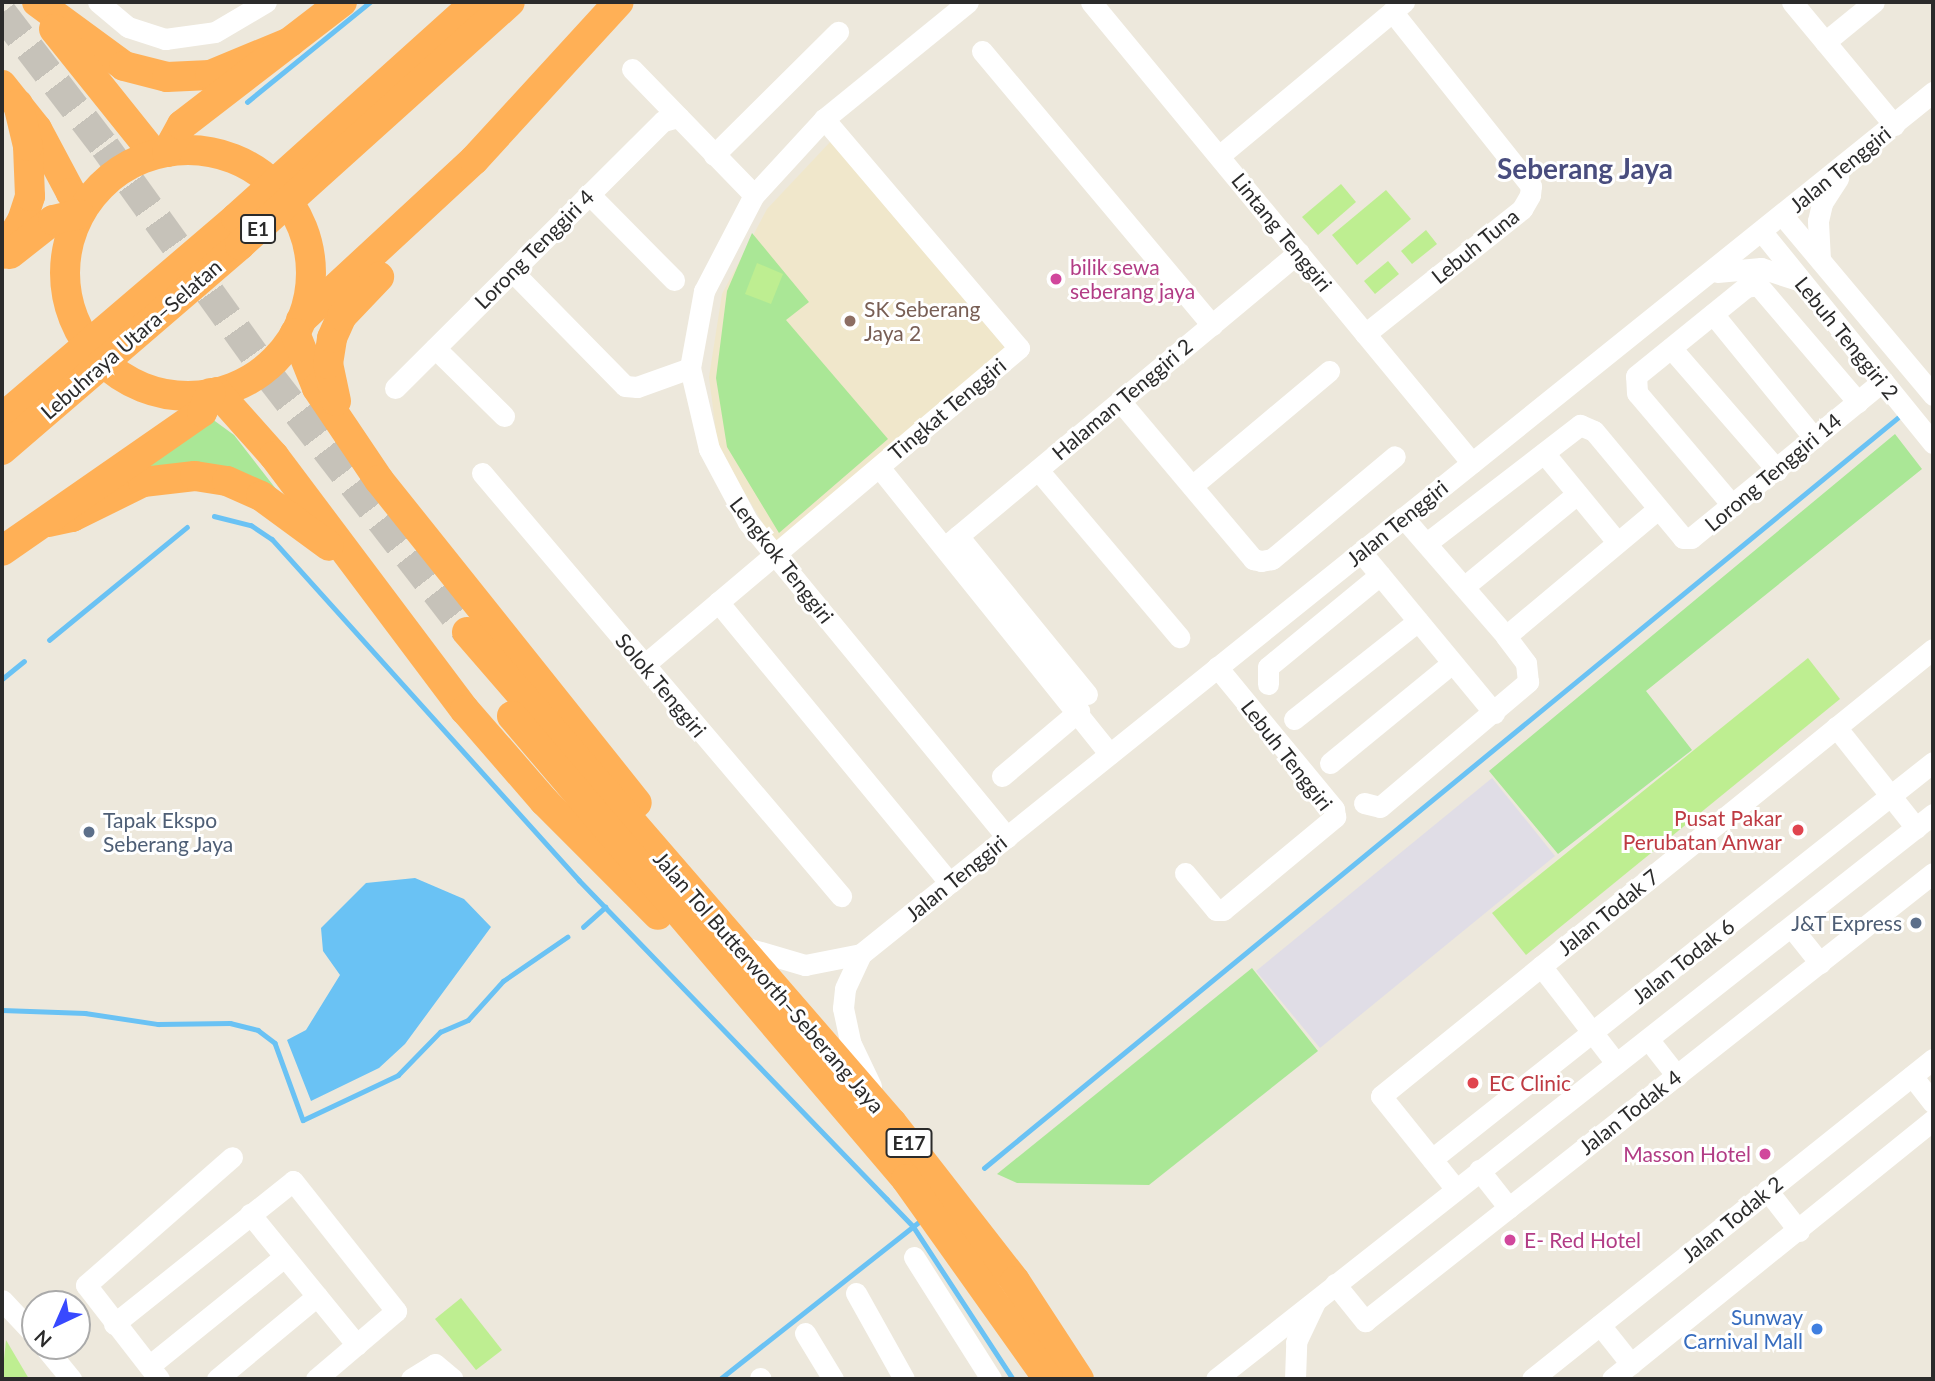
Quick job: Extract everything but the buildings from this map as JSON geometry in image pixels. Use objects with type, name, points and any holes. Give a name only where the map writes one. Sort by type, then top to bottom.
[{"type":"highway","points":[[32,2],[161,153]]},
{"type":"highway","points":[[37,2],[124,66],[167,77],[210,75],[290,42]]},
{"type":"highway","points":[[161,153],[182,125],[342,2]]},
{"type":"highway","name":"Lebuhraya Utara–Selatan","points":[[2,418],[236,218],[476,2]]},
{"type":"highway","name":"Lebuhraya Utara–Selatan","points":[[2,450],[240,245],[510,2]]},
{"type":"highway","points":[[619,2],[434,198],[298,327],[256,375],[214,393],[177,395],[143,387],[113,370],[89,345],[72,315],[65,281],[67,246],[82,210],[114,174],[161,153],[211,152],[238,161],[284,197],[302,229],[310,264],[298,327],[317,388],[379,480],[682,859],[717,938]]},
{"type":"highway","points":[[10,94],[82,210]]},
{"type":"highway","points":[[2,254],[22,221],[30,196],[28,146],[10,94]]},
{"type":"highway","points":[[350,436],[330,385],[332,338],[342,316],[415,240],[434,198]]},
{"type":"highway","points":[[2,261],[54,220],[82,210]]},
{"type":"highway","points":[[2,551],[48,522],[202,412],[214,393]]},
{"type":"highway","points":[[214,393],[274,456],[465,710],[544,801],[644,905],[717,938]]},
{"type":"highway","points":[[48,522],[72,517],[144,482],[178,476],[212,478],[261,496],[358,568]]},
{"type":"highway","name":"Jalan Tol Butterworth–Seberang Jaya","points":[[459,638],[717,938],[914,1189],[1048,1379]]},
{"type":"highway","name":"Jalan Tol Butterworth–Seberang Jaya","points":[[717,938],[892,1123],[974,1224],[1079,1379]]},
{"type":"street","points":[[98,2],[128,27],[165,39],[215,32],[266,2]]},
{"type":"street","name":"Lengkok Tenggiri","points":[[968,2],[824,119],[754,195],[718,257],[704,291],[690,368],[697,409],[715,461],[748,522],[1007,837]]},
{"type":"street","name":"Lintang Tenggiri","points":[[1091,2],[1472,463]]},
{"type":"street","points":[[1792,2],[1894,125]]},
{"type":"street","points":[[1825,42],[1874,2]]},
{"type":"street","points":[[1219,156],[1398,7]]},
{"type":"street","name":"Lebuh Tuna","points":[[1366,334],[1522,209],[1530,195],[1531,186],[1398,7]]},
{"type":"street","points":[[714,155],[838,32]]},
{"type":"street","points":[[982,51],[1212,325]]},
{"type":"street","points":[[632,69],[754,195]]},
{"type":"street","name":"Jalan Tenggiri","points":[[861,954],[1403,517],[1783,216],[1933,92]]},
{"type":"street","name":"Lorong Tenggiri 4","points":[[395,387],[663,121],[678,117]]},
{"type":"street","name":"Tingkat Tenggiri","points":[[645,664],[1019,348],[824,119]]},
{"type":"street","points":[[1802,282],[1796,259],[1814,253],[1822,203],[1855,158]]},
{"type":"street","points":[[589,194],[674,280]]},
{"type":"street","name":"Lebuh Tenggiri 2","points":[[1783,216],[1933,395]]},
{"type":"street","name":"Lebuh Tenggiri 2","points":[[1762,232],[1933,443]]},
{"type":"street","name":"Halaman Tenggiri 2","points":[[952,541],[1298,252]]},
{"type":"street","points":[[1710,273],[1761,268],[1802,282]]},
{"type":"street","points":[[512,271],[625,386],[636,387],[690,368]]},
{"type":"street","points":[[1733,506],[1633,383],[1636,376],[1746,287],[1758,285],[1858,402]]},
{"type":"street","points":[[1713,314],[1814,438]]},
{"type":"street","points":[[435,348],[504,416]]},
{"type":"street","points":[[1671,348],[1777,470]]},
{"type":"street","points":[[1192,486],[1329,372]]},
{"type":"street","name":"Lorong Tenggiri 14","points":[[1544,453],[1580,425],[1594,431],[1683,538],[1691,538],[1883,381]]},
{"type":"street","points":[[1120,401],[1254,559],[1261,561],[1272,559],[1395,456]]},
{"type":"street","points":[[1428,542],[1544,453],[1617,542]]},
{"type":"street","points":[[879,467],[952,541],[1083,702],[1110,754]]},
{"type":"street","points":[[1038,470],[1179,637]]},
{"type":"street","name":"Solok Tenggiri","points":[[482,473],[841,896]]},
{"type":"street","points":[[1465,586],[1577,494]]},
{"type":"street","points":[[1506,636],[1658,509]]},
{"type":"street","points":[[1364,803],[1380,807],[1528,682],[1526,663],[1506,636],[1428,542],[1403,517]]},
{"type":"street","points":[[1361,552],[1494,713]]},
{"type":"street","points":[[1268,684],[1268,667],[1380,575]]},
{"type":"street","points":[[718,602],[950,883]]},
{"type":"street","points":[[1294,719],[1418,621]]},
{"type":"street","name":"Jalan Todak 7","points":[[1432,1159],[1381,1096],[1933,649]]},
{"type":"street","points":[[1330,763],[1452,663]]},
{"type":"street","name":"Lebuh Tenggiri","points":[[1185,873],[1216,910],[1223,909],[1335,817],[1334,810],[1217,667]]},
{"type":"street","points":[[1002,776],[1083,702]]},
{"type":"street","points":[[1836,727],[1916,828]]},
{"type":"street","name":"Jalan Todak 6","points":[[1432,1159],[1933,762]]},
{"type":"street","points":[[1216,1379],[1455,1188],[1792,928],[1933,814]]},
{"type":"street","name":"Jalan Todak 4","points":[[1326,1291],[1365,1321],[1933,873]]},
{"type":"street","points":[[1792,928],[1820,963]]},
{"type":"street","points":[[717,938],[805,965],[861,954]]},
{"type":"street","points":[[861,954],[845,989],[844,1023],[859,1063],[892,1123]]},
{"type":"street","points":[[1541,967],[1616,1063]]},
{"type":"street","points":[[1648,1039],[1677,1076]]},
{"type":"street","name":"Jalan Todak 2","points":[[1532,1379],[1933,1059]]},
{"type":"street","points":[[1912,1076],[1933,1103]]},
{"type":"street","points":[[1612,1379],[1924,1134],[1933,1120]]},
{"type":"street","points":[[232,1157],[86,1285],[154,1373],[284,1257]]},
{"type":"street","points":[[1432,1159],[1455,1188]]},
{"type":"street","points":[[1479,1170],[1509,1209]]},
{"type":"street","points":[[114,1324],[290,1182],[297,1183],[396,1311],[316,1379]]},
{"type":"street","points":[[1767,1191],[1799,1231]]},
{"type":"street","points":[[250,1214],[357,1345]]},
{"type":"street","points":[[914,1257],[991,1379]]},
{"type":"street","points":[[1295,1379],[1296,1342],[1326,1291]]},
{"type":"street","points":[[856,1293],[904,1379]]},
{"type":"street","points":[[217,1379],[317,1296]]},
{"type":"street","points":[[2,1300],[21,1320]]},
{"type":"street","points":[[1600,1325],[1631,1364]]},
{"type":"street","points":[[805,1333],[833,1379]]},
{"type":"street","points":[[55,1360],[71,1379]]},
{"type":"street","points":[[411,1379],[430,1365],[440,1365],[453,1379]]},
{"type":"shaded area","name":"SK Seberang Jaya 2","points":[[832,140],[1006,349],[774,542],[718,448],[709,377],[722,294],[767,209]]},
{"type":"shaded area","points":[[1492,778],[1555,856],[1320,1048],[1256,971]]},
{"type":"green space","points":[[1341,184],[1356,202],[1318,235],[1302,217]]},
{"type":"green space","points":[[1386,190],[1411,219],[1357,265],[1332,235]]},
{"type":"green space","points":[[1426,230],[1437,244],[1412,264],[1401,251]]},
{"type":"green space","points":[[752,233],[809,302],[786,320],[888,439],[779,533],[727,447],[716,378],[727,291]]},
{"type":"green space","points":[[1388,261],[1399,274],[1375,294],[1364,281]]},
{"type":"green space","points":[[757,263],[783,274],[771,304],[745,294]]},
{"type":"green space","points":[[208,416],[234,435],[297,516],[261,487],[105,487]]},
{"type":"green space","points":[[1895,434],[1922,469],[1646,691],[1692,750],[1558,854],[1489,771]]},
{"type":"green space","points":[[1808,658],[1840,699],[1526,955],[1492,913]]},
{"type":"green space","points":[[1252,968],[1318,1051],[1149,1185],[1017,1183],[997,1174]]},
{"type":"green space","points":[[461,1298],[502,1350],[476,1370],[435,1319]]},
{"type":"green space","points":[[6,1340],[29,1379],[2,1379]]},
{"type":"water","points":[[415,878],[464,899],[491,927],[405,1044],[379,1068],[311,1101],[287,1040],[306,1030],[340,975],[323,951],[321,928],[366,883]]},
{"type":"waterway","points":[[247,102],[370,2]]},
{"type":"waterway","points":[[984,1168],[1901,415]]},
{"type":"waterway","points":[[214,516],[251,525],[272,539],[579,880],[913,1226],[1013,1379]]},
{"type":"waterway","points":[[49,640],[187,527]]},
{"type":"waterway","points":[[2,679],[24,661]]},
{"type":"waterway","points":[[583,927],[605,907]]},
{"type":"waterway","points":[[2,1010],[85,1013],[158,1024],[230,1023],[258,1030],[275,1043],[303,1120],[398,1075],[440,1032],[468,1020],[503,981],[567,937]]},
{"type":"waterway","points":[[720,1379],[921,1220]]},
{"type":"tunnel","points":[[2,13],[105,147],[271,378],[467,632]]},
{"type":"place","name":"bilik sewa seberang jaya","points":[[1056,279]]},
{"type":"place","name":"SK Seberang Jaya 2","points":[[850,321]]},
{"type":"place","name":"Pusat Pakar Perubatan Anwar","points":[[1798,830]]},
{"type":"place","name":"Tapak Ekspo Seberang Jaya","points":[[89,832]]},
{"type":"place","name":"J&T Express","points":[[1916,923]]},
{"type":"place","name":"EC Clinic","points":[[1473,1083]]},
{"type":"place","name":"Masson Hotel","points":[[1765,1154]]},
{"type":"place","name":"E- Red Hotel","points":[[1510,1240]]},
{"type":"place","name":"Sunway Carnival Mall","points":[[1817,1329]]},
{"type":"district","name":"Seberang Jaya","points":[[1585,168]]}]
